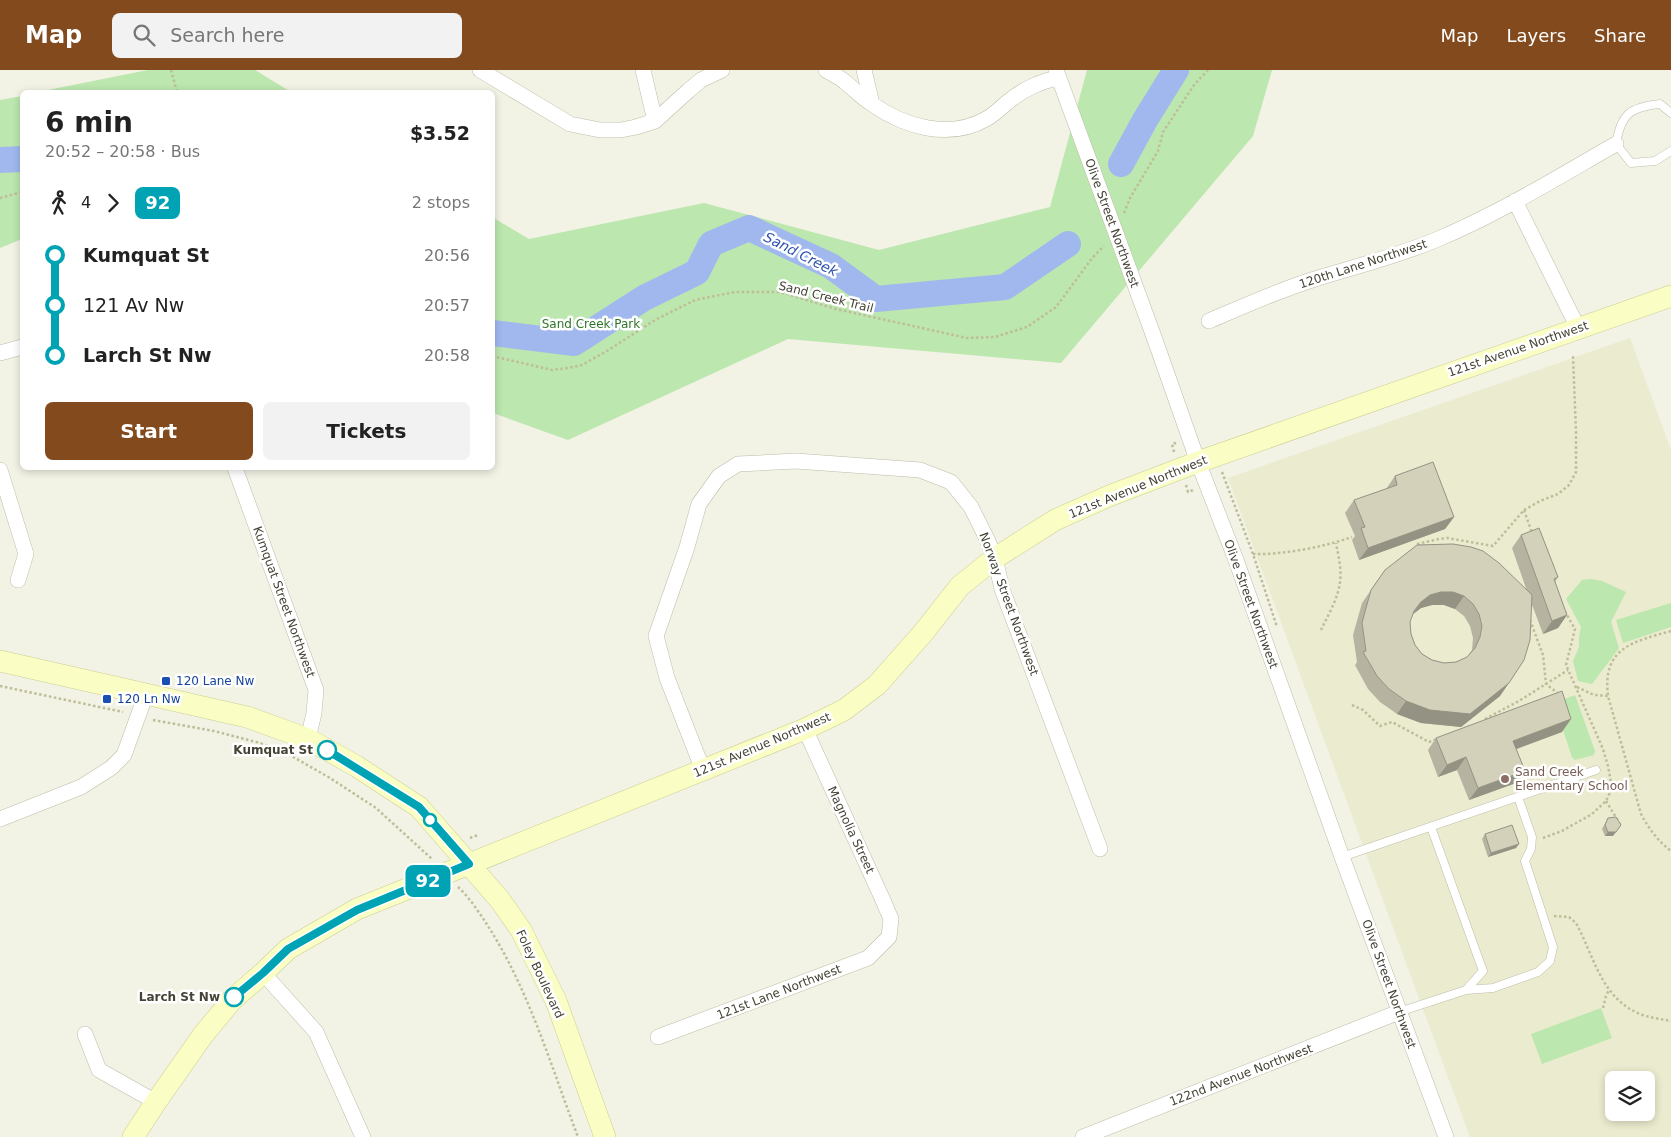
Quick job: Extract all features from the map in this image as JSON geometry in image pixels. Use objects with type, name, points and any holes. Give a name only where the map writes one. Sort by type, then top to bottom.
[{"type":"street","points":[[480,70],[570,124],[600,130],[620,130],[654,121],[701,80],[722,70]]},
{"type":"street","points":[[643,70],[654,121]]},
{"type":"street","points":[[826,70],[843,80],[872,104],[908,124],[920,128],[954,129],[984,120],[998,112],[1014,97],[1057,74]]},
{"type":"street","points":[[864,70],[872,104]]},
{"type":"street","name":"Olive Street Northwest","points":[[1057,74],[1198,462],[1236,560],[1342,858],[1446,1137]]},
{"type":"street","name":"120th Lane Northwest","points":[[1209,321],[1291,287],[1380,261],[1466,227],[1616,144]]},
{"type":"street","points":[[1515,201],[1578,328]]},
{"type":"street","name":"121st Avenue Northwest","points":[[133,1137],[203,1035],[226,1006],[288,949],[357,910],[805,729],[844,710],[877,685],[923,633],[960,586],[995,558],[1055,520],[1109,496],[1198,462],[1671,296]]},
{"type":"street","points":[[0,353],[20,348]]},
{"type":"street","name":"Norway Street Northwest","points":[[703,770],[667,678],[656,636],[687,547],[699,504],[719,476],[738,464],[796,461],[920,470],[951,482],[971,507],[986,537],[995,558],[1002,590],[1100,850]]},
{"type":"street","points":[[0,470],[26,554],[18,580]]},
{"type":"street","name":"Kumquat Street Northwest","points":[[236,470],[316,690],[314,713],[308,739]]},
{"type":"street","name":"Foley Boulevard","points":[[0,661],[247,716],[308,739],[356,766],[419,807],[500,900],[521,930],[556,1001],[605,1137]]},
{"type":"street","points":[[0,819],[81,787],[111,768],[124,755],[146,694]]},
{"type":"street","name":"Magnolia Street","points":[[805,729],[882,898],[890,919],[889,933]]},
{"type":"street","name":"121st Lane Northwest","points":[[658,1037],[868,958],[888,937],[889,933]]},
{"type":"street","points":[[263,973],[316,1032],[363,1137]]},
{"type":"street","name":"122nd Avenue Northwest","points":[[1083,1137],[1399,1012]]},
{"type":"street","points":[[85,1034],[99,1070],[156,1102]]},
{"type":"lane","points":[[1671,113],[1660,104],[1645,105],[1626,115],[1618,129],[1616,144],[1632,163],[1654,161],[1671,152]]},
{"type":"lane","points":[[1342,858],[1596,770]]},
{"type":"lane","points":[[1399,1012],[1466,990],[1496,987],[1538,972],[1550,961],[1553,947],[1524,861],[1531,849],[1532,837],[1518,797]]},
{"type":"lane","points":[[1431,827],[1483,971],[1466,990]]},
{"type":"path","points":[[171,70],[176,90]]},
{"type":"path","points":[[1121,219],[1130,198],[1158,151],[1163,132],[1194,85],[1208,70]]},
{"type":"path","points":[[0,198],[20,193]]},
{"type":"path","name":"Sand Creek Trail","points":[[495,357],[552,370],[582,365],[655,320],[695,300],[735,292],[780,292],[836,310],[967,338],[995,337],[1027,327],[1056,307],[1093,256],[1105,244]]},
{"type":"path","points":[[1417,544],[1447,538],[1493,546],[1507,527],[1524,510],[1558,494],[1569,485],[1576,472],[1573,356]]},
{"type":"path","points":[[1224,476],[1253,554],[1278,630]]},
{"type":"path","points":[[1524,510],[1532,534]]},
{"type":"path","points":[[1253,554],[1268,555],[1336,543],[1352,537]]},
{"type":"path","points":[[1321,630],[1334,602],[1340,582],[1336,543]]},
{"type":"path","points":[[1542,846],[1543,838],[1580,822],[1592,814],[1606,800],[1612,788],[1603,748],[1566,665],[1575,629],[1562,606]]},
{"type":"path","points":[[1529,616],[1543,655],[1546,684],[1563,697]]},
{"type":"path","points":[[1671,631],[1629,645],[1617,654],[1608,670],[1606,682],[1608,696],[1641,814],[1648,827],[1663,845],[1671,851]]},
{"type":"path","points":[[1485,719],[1519,701],[1568,670]]},
{"type":"path","points":[[0,686],[124,713]]},
{"type":"path","points":[[1576,687],[1594,695],[1608,696]]},
{"type":"path","points":[[1352,705],[1363,710],[1380,726],[1392,722],[1429,742],[1445,736]]},
{"type":"path","points":[[152,720],[214,731],[260,743],[290,755],[376,808],[429,855]]},
{"type":"path","points":[[1606,800],[1620,824]]},
{"type":"path","points":[[460,889],[494,935],[508,960],[537,1026],[578,1137]]},
{"type":"path","points":[[1552,909],[1554,917],[1569,917],[1576,923],[1592,961],[1609,990],[1618,999],[1640,1014],[1671,1021]]},
{"type":"path","points":[[1603,1008],[1609,990]]},
{"type":"shaded area","name":"Sand Creek Elementary School","points":[[1630,338],[1671,450],[1671,1137],[1470,1137],[1228,478]]},
{"type":"green space","points":[[148,70],[255,70],[288,90],[48,90]]},
{"type":"green space","name":"Sand Creek Park","points":[[1087,70],[1272,70],[1253,136],[1061,363],[788,339],[568,440],[495,414],[495,219],[529,239],[704,203],[879,250],[1050,207]]},
{"type":"green space","points":[[20,96],[20,240],[0,248],[0,100]]},
{"type":"green space","points":[[1582,580],[1602,581],[1626,592],[1611,622],[1619,648],[1592,684],[1578,681],[1573,661],[1579,647],[1581,627],[1566,599]]},
{"type":"green space","points":[[1671,603],[1671,627],[1623,643],[1616,620]]},
{"type":"green space","points":[[1575,695],[1595,751],[1594,755],[1575,760],[1572,757],[1554,703]]},
{"type":"green space","points":[[1601,1008],[1612,1038],[1542,1064],[1531,1034]]},
{"type":"building","points":[[1433,462],[1454,517],[1368,548],[1361,528],[1365,527],[1354,500],[1397,485],[1395,476]]},
{"type":"building","points":[[1539,528],[1558,577],[1554,579],[1567,615],[1552,621],[1521,535]]},
{"type":"building","points":[[1453,544],[1483,551],[1499,563],[1532,595],[1530,640],[1524,660],[1509,683],[1470,714],[1430,710],[1406,701],[1389,689],[1377,676],[1363,652],[1366,651],[1362,623],[1371,590],[1385,570],[1417,545]],"holes":[[[1441,592],[1453,592],[1464,596],[1473,604],[1479,614],[1482,626],[1475,648],[1467,657],[1456,662],[1444,663],[1432,660],[1422,654],[1415,645],[1411,634],[1410,622],[1414,611],[1430,595]]]},
{"type":"building","points":[[1562,691],[1571,719],[1513,741],[1525,771],[1478,788],[1466,757],[1447,765],[1436,738]]},
{"type":"building","points":[[1616,817],[1621,825],[1616,832],[1608,832],[1605,825],[1608,818]]},
{"type":"building","points":[[1512,825],[1519,844],[1491,853],[1485,834]]},
{"type":"waterway","name":"Sand Creek","points":[[1121,164],[1145,120],[1176,70]]},
{"type":"waterway","name":"Sand Creek","points":[[0,160],[20,159]]},
{"type":"waterway","name":"Sand Creek","points":[[495,333],[574,343],[644,298],[697,272],[711,244],[749,228],[831,266],[876,299],[1005,287],[1068,244]]},
{"type":"bus line","name":"92","points":[[234,997],[288,949],[357,910],[469,864],[419,807],[356,766],[327,750]]},
{"type":"place","name":"120 Lane Nw","points":[[166,681]]},
{"type":"place","name":"120 Ln Nw","points":[[107,699]]},
{"type":"place","name":"Kumquat St","points":[[327,750]]},
{"type":"place","name":"Sand Creek Elementary School","points":[[1505,779]]},
{"type":"place","name":"Larch St Nw","points":[[234,997]]}]
